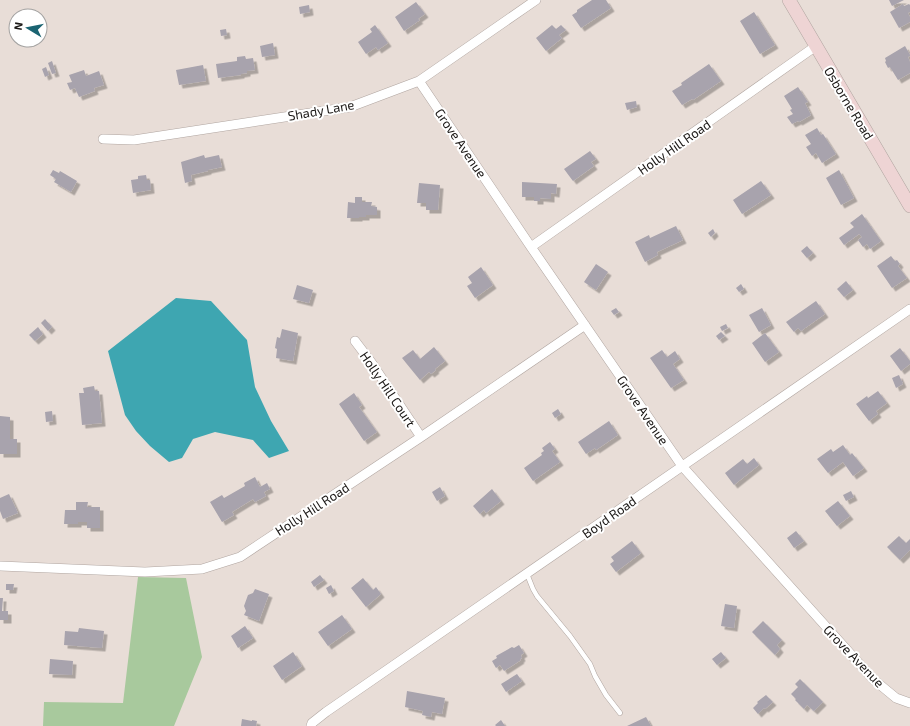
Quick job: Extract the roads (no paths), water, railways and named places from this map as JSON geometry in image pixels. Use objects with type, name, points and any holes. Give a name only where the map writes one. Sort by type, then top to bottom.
[{"type":"street","name":"Shady Lane","points":[[103,139],[134,140],[350,107],[419,80],[536,0]]},
{"type":"street","name":"Osborne Road","points":[[788,0],[910,206]]},
{"type":"street","name":"Holly Hill Road","points":[[532,247],[816,46]]},
{"type":"street","name":"Grove Avenue","points":[[419,80],[682,466],[873,680],[896,698],[910,703]]},
{"type":"street","name":"Boyd Road","points":[[310,726],[326,712],[910,309]]},
{"type":"street","name":"Holly Hill Road","points":[[0,566],[145,572],[202,569],[240,556],[421,437],[585,324]]},
{"type":"street","name":"Holly Hill Court","points":[[354,341],[371,362],[421,437]]},
{"type":"lane","points":[[527,574],[537,596],[570,636],[590,664],[606,695],[620,713]]},
{"type":"water","points":[[176,298],[211,301],[247,340],[255,387],[271,421],[289,451],[269,458],[253,440],[215,432],[193,439],[182,458],[169,462],[150,446],[136,431],[125,415],[108,351]]}]
